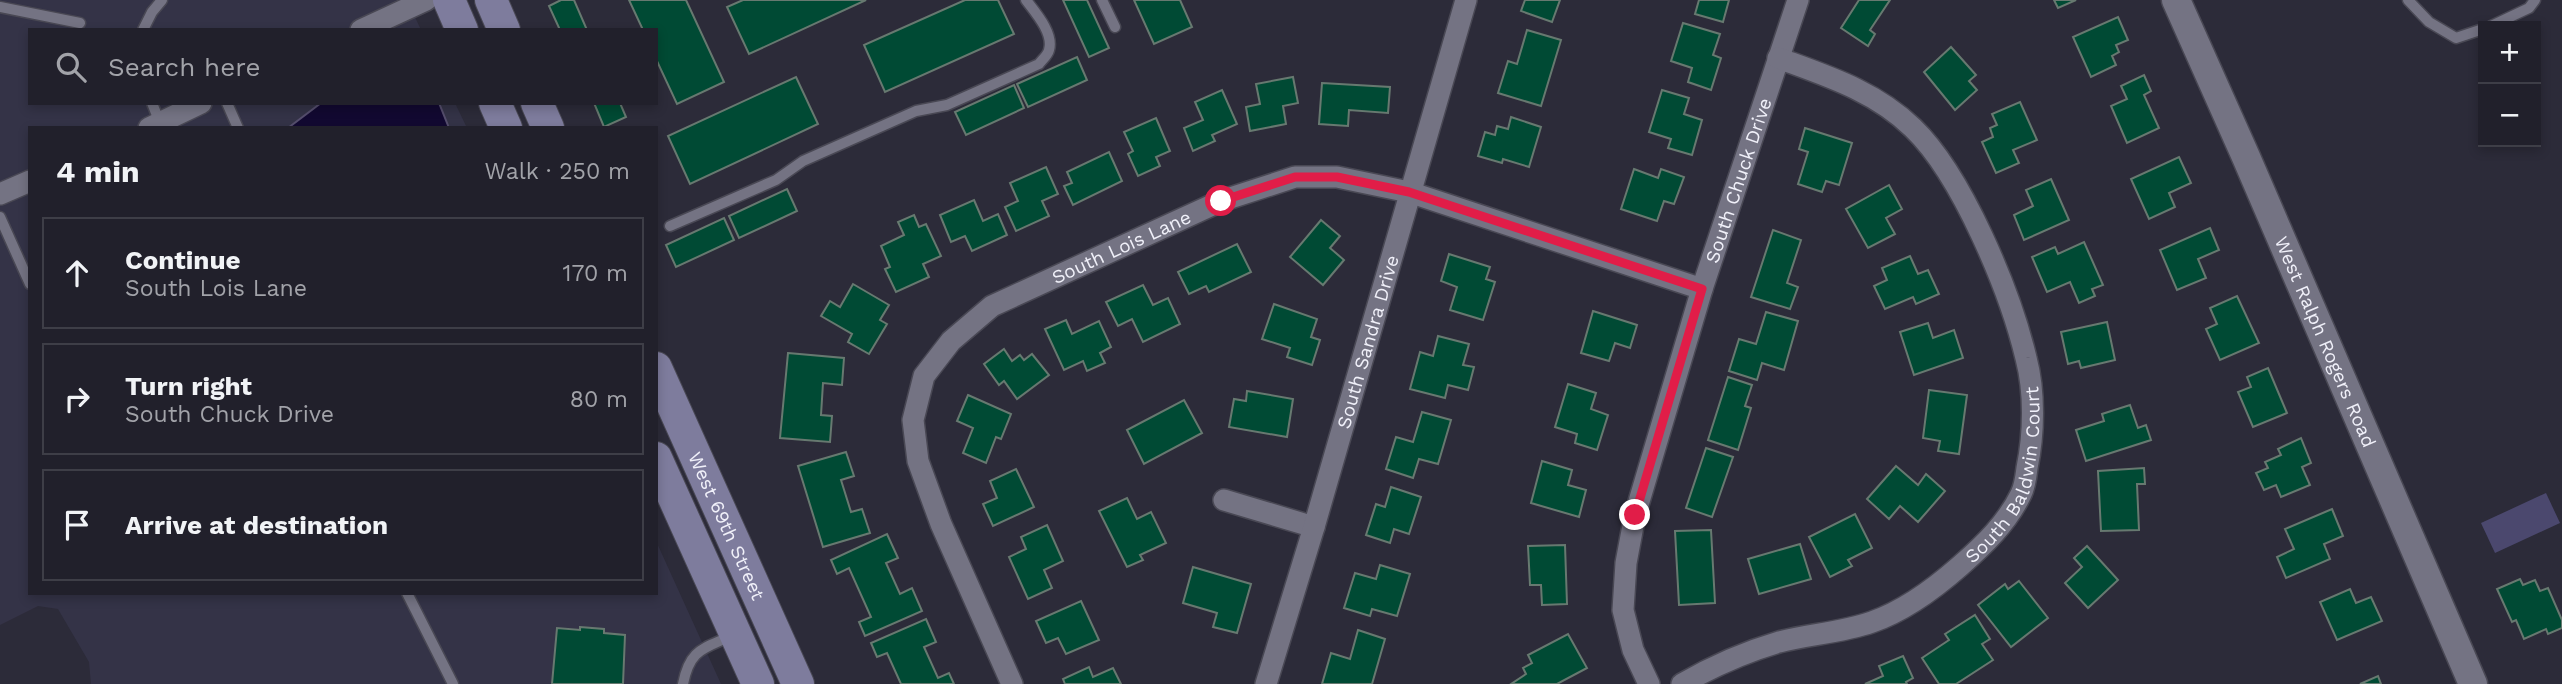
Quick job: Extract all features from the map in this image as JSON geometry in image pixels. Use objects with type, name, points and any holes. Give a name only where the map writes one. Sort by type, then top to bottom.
[{"type":"main road","points":[[449,0],[461,28]]},
{"type":"main road","points":[[491,0],[503,28]]},
{"type":"main road","points":[[496,105],[505,126]]},
{"type":"main road","points":[[538,105],[547,126]]},
{"type":"main road","name":"West 69th Street","points":[[658,372],[798,684]]},
{"type":"main road","name":"West 69th Street","points":[[658,462],[758,684]]},
{"type":"street","points":[[365,28],[426,0]]},
{"type":"street","name":"South Sandra Drive","points":[[1266,684],[1466,0]]},
{"type":"street","name":"South Chuck Drive","points":[[1649,684],[1633,650],[1623,610],[1626,564],[1635,515],[1702,289],[1798,0]]},
{"type":"street","name":"West Ralph Rogers Road","points":[[2176,0],[2473,684]]},
{"type":"street","name":"South Baldwin Court","points":[[1682,684],[1742,654],[1781,642],[1819,636],[1873,622],[1914,602],[1959,567],[1997,532],[2022,492],[2031,448],[2027,359],[2016,324],[1977,225],[1939,157],[1913,127],[1856,86],[1778,58]]},
{"type":"street","points":[[154,118],[195,105]]},
{"type":"street","name":"South Lois Lane","points":[[1012,684],[941,524],[918,461],[913,420],[924,376],[951,341],[992,306],[1221,201],[1295,177],[1337,177],[1409,192],[1702,289]]},
{"type":"street","points":[[0,194],[28,182]]},
{"type":"street","points":[[1224,500],[1314,527]]},
{"type":"lane","points":[[144,28],[162,0]]},
{"type":"lane","points":[[670,226],[776,180],[803,161],[916,111],[947,105],[1040,64],[1049,51],[1049,39],[1041,19],[1026,0]]},
{"type":"lane","points":[[1102,0],[1115,27]]},
{"type":"lane","points":[[2408,0],[2429,22],[2456,38],[2478,31]]},
{"type":"lane","points":[[2502,21],[2529,8],[2535,0]]},
{"type":"lane","points":[[0,6],[79,23]]},
{"type":"lane","points":[[228,105],[237,126]]},
{"type":"lane","points":[[0,217],[28,280]]},
{"type":"lane","points":[[408,595],[453,684]]},
{"type":"lane","points":[[683,684],[686,669],[696,652],[736,634]]},
{"type":"shaded area","points":[[0,0],[407,0],[420,28],[28,28],[28,105],[456,105],[466,126],[28,126],[28,595],[658,595],[658,545],[721,684],[91,684],[89,662],[58,609],[38,606],[0,625]]},
{"type":"shaded area","points":[[318,105],[440,105],[448,126],[291,126]]},
{"type":"shaded area","points":[[2546,493],[2560,523],[2495,553],[2481,523]]},
{"type":"building","points":[[561,0],[574,0],[586,28],[559,28],[549,6]]},
{"type":"building","points":[[629,0],[686,0],[724,82],[677,104],[658,63],[658,28],[642,28]]},
{"type":"building","points":[[743,0],[866,0],[749,54],[727,7]]},
{"type":"building","points":[[965,0],[998,0],[1014,34],[885,92],[864,45]]},
{"type":"building","points":[[1063,0],[1087,0],[1109,48],[1089,57]]},
{"type":"building","points":[[1134,0],[1180,0],[1192,27],[1154,44]]},
{"type":"building","points":[[1525,0],[1560,0],[1552,22],[1521,11]]},
{"type":"building","points":[[1699,0],[1729,0],[1723,22],[1695,14]]},
{"type":"building","points":[[1859,0],[1890,0],[1870,30],[1875,34],[1868,46],[1841,28]]},
{"type":"building","points":[[2054,0],[2076,0],[2058,8]]},
{"type":"building","points":[[2118,17],[2128,40],[2116,45],[2119,52],[2112,56],[2116,65],[2091,77],[2073,37]]},
{"type":"building","points":[[1683,23],[1720,34],[1713,55],[1721,58],[1711,90],[1688,82],[1692,68],[1671,61]]},
{"type":"building","points":[[1527,30],[1561,40],[1541,106],[1498,93],[1508,61],[1517,64]]},
{"type":"building","points":[[1951,47],[1976,75],[1969,81],[1977,90],[1955,110],[1924,72]]},
{"type":"building","points":[[1077,57],[1087,80],[1028,107],[1017,84]]},
{"type":"building","points":[[2144,75],[2151,91],[2144,95],[2159,128],[2127,143],[2111,106],[2127,99],[2121,86]]},
{"type":"building","points":[[796,77],[818,124],[690,184],[668,136]]},
{"type":"building","points":[[1293,77],[1298,103],[1283,106],[1286,124],[1250,131],[1246,107],[1260,104],[1256,84]]},
{"type":"building","points":[[1322,83],[1390,87],[1388,113],[1349,110],[1348,126],[1319,124]]},
{"type":"building","points":[[1014,85],[1024,108],[966,135],[955,112]]},
{"type":"building","points":[[1222,90],[1237,124],[1212,135],[1215,141],[1193,151],[1184,128],[1203,120],[1195,102]]},
{"type":"building","points":[[1662,90],[1689,98],[1684,114],[1702,120],[1692,155],[1668,148],[1671,139],[1649,132]]},
{"type":"building","points":[[2020,102],[2037,140],[2013,150],[2019,163],[1996,173],[1982,142],[1993,137],[1990,128],[1997,125],[1992,114]]},
{"type":"building","points":[[595,105],[621,105],[626,117],[604,126]]},
{"type":"building","points":[[1511,117],[1541,127],[1529,167],[1503,159],[1502,163],[1478,156],[1485,132],[1495,135],[1497,126],[1508,129]]},
{"type":"building","points":[[1156,118],[1170,151],[1156,157],[1160,166],[1138,176],[1128,154],[1133,151],[1124,132]]},
{"type":"building","points":[[1805,128],[1852,143],[1839,185],[1826,181],[1822,192],[1798,184],[1808,152],[1799,149]]},
{"type":"building","points":[[1109,152],[1122,181],[1073,205],[1064,186],[1072,183],[1067,172]]},
{"type":"building","points":[[2179,157],[2191,183],[2169,193],[2175,207],[2149,219],[2131,179]]},
{"type":"building","points":[[1046,167],[1058,194],[1042,201],[1049,216],[1016,231],[1005,207],[1018,201],[1010,183]]},
{"type":"building","points":[[1634,169],[1658,178],[1661,169],[1684,177],[1674,204],[1664,201],[1657,221],[1621,209]]},
{"type":"building","points":[[2051,179],[2069,220],[2024,240],[2014,215],[2033,206],[2026,190]]},
{"type":"building","points":[[1889,185],[1902,209],[1886,218],[1895,234],[1868,248],[1846,209]]},
{"type":"building","points":[[787,189],[797,211],[739,238],[729,216]]},
{"type":"building","points":[[974,200],[983,221],[998,214],[1007,235],[972,251],[965,236],[951,242],[940,215]]},
{"type":"building","points":[[914,215],[919,227],[926,224],[941,256],[923,264],[929,277],[896,292],[885,269],[890,267],[881,246],[904,235],[898,222]]},
{"type":"building","points":[[724,218],[734,240],[676,267],[666,245]]},
{"type":"building","points":[[1321,220],[1340,236],[1330,248],[1344,260],[1323,285],[1290,257]]},
{"type":"building","points":[[2210,228],[2219,250],[2198,259],[2206,278],[2177,290],[2160,250]]},
{"type":"building","points":[[1773,230],[1801,240],[1787,283],[1798,287],[1790,309],[1751,297]]},
{"type":"building","points":[[2084,242],[2103,285],[2092,289],[2095,296],[2079,303],[2070,282],[2047,292],[2032,257],[2055,247],[2058,254]]},
{"type":"building","points":[[1237,244],[1251,272],[1209,292],[1206,286],[1189,294],[1178,272]]},
{"type":"building","points":[[1449,254],[1490,267],[1486,279],[1495,282],[1483,320],[1450,310],[1457,287],[1441,281]]},
{"type":"building","points":[[1910,256],[1918,274],[1928,270],[1939,294],[1916,304],[1913,297],[1885,309],[1874,286],[1887,280],[1882,268]]},
{"type":"building","points":[[853,284],[889,305],[880,320],[887,324],[869,354],[848,342],[852,334],[821,316],[830,301],[840,307]]},
{"type":"building","points":[[1143,285],[1153,305],[1168,298],[1180,324],[1143,342],[1132,319],[1118,326],[1106,302]]},
{"type":"building","points":[[2237,296],[2259,343],[2220,360],[2206,329],[2217,324],[2210,308]]},
{"type":"building","points":[[1274,304],[1317,319],[1311,337],[1320,340],[1312,365],[1287,357],[1290,348],[1262,339]]},
{"type":"building","points":[[1593,311],[1637,325],[1630,348],[1615,343],[1609,361],[1581,353]]},
{"type":"building","points":[[1766,312],[1798,321],[1784,370],[1762,363],[1757,380],[1729,371],[1739,339],[1756,344]]},
{"type":"building","points":[[1066,320],[1072,334],[1099,321],[1111,347],[1100,353],[1105,363],[1087,371],[1083,361],[1064,370],[1045,329]]},
{"type":"building","points":[[2107,322],[2115,360],[2081,368],[2079,361],[2068,364],[2061,332]]},
{"type":"building","points":[[1928,323],[1933,338],[1954,330],[1963,358],[1914,375],[1900,332]]},
{"type":"building","points":[[1438,336],[1469,344],[1463,365],[1474,367],[1468,390],[1448,385],[1445,398],[1410,389],[1420,352],[1433,356]]},
{"type":"building","points":[[1004,349],[1012,361],[1020,355],[1024,360],[1032,354],[1049,375],[1017,399],[1004,381],[999,385],[984,364]]},
{"type":"building","points":[[788,353],[844,358],[842,385],[823,383],[821,415],[832,416],[830,442],[780,438]]},
{"type":"building","points":[[2268,368],[2287,413],[2253,427],[2238,392],[2251,387],[2247,377]]},
{"type":"building","points":[[1728,377],[1752,385],[1745,406],[1751,408],[1738,450],[1708,440]]},
{"type":"building","points":[[1568,384],[1596,393],[1591,409],[1608,415],[1597,450],[1575,443],[1577,434],[1555,427]]},
{"type":"building","points":[[1929,390],[1967,395],[1959,454],[1938,451],[1940,441],[1923,438]]},
{"type":"building","points":[[1247,391],[1293,399],[1287,437],[1229,427],[1234,399],[1246,401]]},
{"type":"building","points":[[968,395],[1011,414],[1001,439],[996,437],[986,463],[963,453],[973,428],[957,421]]},
{"type":"building","points":[[1184,400],[1202,433],[1144,464],[1127,430]]},
{"type":"building","points":[[2130,405],[2138,428],[2146,425],[2151,440],[2086,461],[2076,430],[2104,421],[2102,414]]},
{"type":"building","points":[[1422,412],[1451,420],[1438,464],[1419,459],[1413,478],[1386,469],[1396,437],[1413,442]]},
{"type":"building","points":[[2301,438],[2311,463],[2302,467],[2310,485],[2281,497],[2276,485],[2264,490],[2256,473],[2268,468],[2265,462],[2281,455],[2278,449]]},
{"type":"building","points":[[1706,448],[1733,457],[1712,517],[1686,508]]},
{"type":"building","points":[[846,452],[854,476],[841,480],[851,512],[862,509],[870,533],[823,547],[798,466]]},
{"type":"building","points":[[1542,461],[1572,470],[1568,485],[1586,490],[1579,517],[1531,503]]},
{"type":"building","points":[[1896,466],[1918,485],[1926,474],[1945,491],[1918,522],[1900,506],[1889,519],[1867,499]]},
{"type":"building","points":[[2144,468],[2145,484],[2137,484],[2139,530],[2101,531],[2098,471]]},
{"type":"building","points":[[1016,469],[1034,507],[993,526],[983,504],[997,498],[990,481]]},
{"type":"building","points":[[1391,487],[1421,497],[1409,534],[1394,529],[1390,543],[1366,535],[1376,504],[1385,507]]},
{"type":"building","points":[[1127,498],[1137,519],[1151,512],[1166,543],[1140,555],[1143,560],[1127,567],[1099,511]]},
{"type":"building","points":[[2332,509],[2343,536],[2324,544],[2330,559],[2286,578],[2277,557],[2294,549],[2285,529]]},
{"type":"building","points":[[1855,514],[1872,548],[1848,560],[1852,566],[1830,577],[1809,537]]},
{"type":"building","points":[[1047,525],[1063,561],[1044,570],[1052,588],[1028,599],[1009,557],[1026,549],[1021,537]]},
{"type":"building","points":[[1711,530],[1715,603],[1679,605],[1675,531]]},
{"type":"building","points":[[887,534],[898,558],[886,563],[900,594],[912,588],[922,611],[865,636],[859,622],[871,617],[849,568],[837,574],[831,560]]},
{"type":"building","points":[[1800,544],[1811,579],[1759,594],[1748,559]]},
{"type":"building","points":[[1565,545],[1567,604],[1542,605],[1541,585],[1530,585],[1528,546]]},
{"type":"building","points":[[2087,546],[2118,580],[2088,608],[2065,583],[2082,567],[2074,558]]},
{"type":"building","points":[[1380,565],[1410,574],[1397,616],[1372,609],[1370,616],[1344,608],[1355,573],[1376,579]]},
{"type":"building","points":[[1193,567],[1251,584],[1237,633],[1213,627],[1217,613],[1183,603]]},
{"type":"building","points":[[2520,579],[2523,585],[2535,580],[2540,591],[2548,588],[2562,620],[2562,628],[2548,634],[2546,629],[2524,639],[2516,620],[2512,622],[2497,589]]},
{"type":"building","points":[[2019,581],[2048,618],[2011,647],[1978,605],[2005,584],[2008,589]]},
{"type":"building","points":[[2350,589],[2356,603],[2371,597],[2382,621],[2337,640],[2320,602]]},
{"type":"building","points":[[1081,601],[1099,640],[1066,654],[1058,638],[1046,643],[1036,621]]},
{"type":"building","points":[[1975,615],[1990,639],[1982,644],[1993,660],[1956,684],[1939,684],[1922,658],[1949,640],[1945,634]]},
{"type":"building","points":[[926,619],[936,642],[924,647],[938,678],[949,673],[954,684],[901,684],[887,653],[877,657],[871,643]]},
{"type":"building","points":[[580,627],[604,629],[604,633],[625,635],[623,684],[552,684],[557,628],[580,630]]},
{"type":"building","points":[[1358,630],[1385,639],[1372,684],[1322,684],[1331,653],[1350,659]]},
{"type":"building","points":[[1568,634],[1587,668],[1557,684],[1511,684],[1526,674],[1523,668],[1532,663],[1528,655]]},
{"type":"building","points":[[1903,656],[1913,678],[1906,682],[1907,684],[1865,684],[1883,676],[1879,666]]},
{"type":"building","points":[[1089,667],[1093,677],[1113,668],[1121,684],[1065,684],[1063,679]]},
{"type":"building","points":[[2378,676],[2381,684],[2360,684]]},
{"type":"route","points":[[1221,201],[1295,177],[1337,177],[1409,192],[1702,289],[1635,515]]}]
